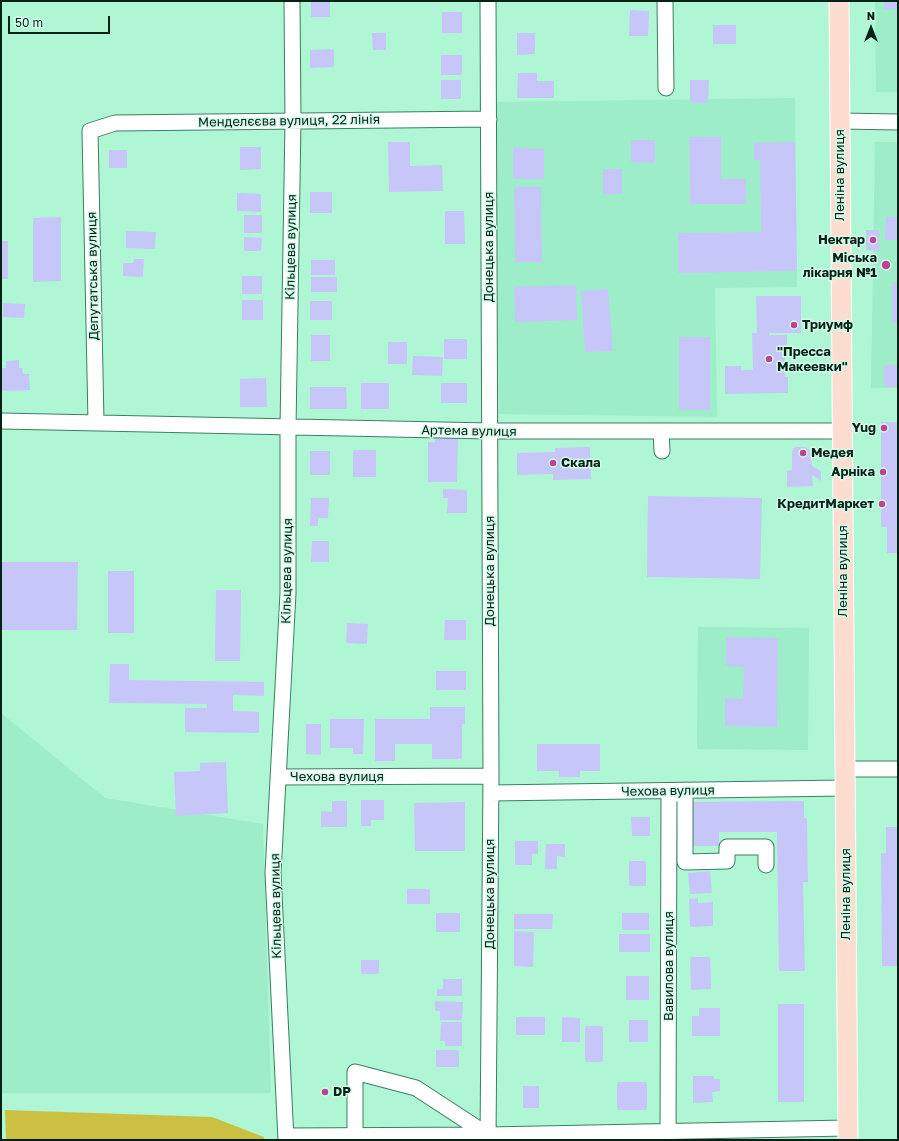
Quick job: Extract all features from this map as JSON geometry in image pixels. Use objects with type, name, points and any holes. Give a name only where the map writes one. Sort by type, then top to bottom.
[{"type":"main road","name":"Леніна вулиця","points":[[839,1],[847,1134]]},
{"type":"street","name":"Кільцева вулиця","points":[[286,1138],[273,873],[288,593],[292,1]]},
{"type":"street","name":"Донецька вулиця","points":[[488,1],[491,776],[488,1137]]},
{"type":"street","points":[[665,1],[666,88]]},
{"type":"street","name":"Менделєєва вулиця, 22 лінія","points":[[90,131],[115,123],[489,119]]},
{"type":"street","points":[[840,121],[898,122]]},
{"type":"street","name":"Депутатська вулиця","points":[[90,131],[96,422]]},
{"type":"street","name":"Артема вулиця","points":[[1,421],[490,431],[842,431]]},
{"type":"street","points":[[661,431],[662,451]]},
{"type":"street","name":"Чехова вулиця","points":[[491,793],[669,791],[845,778],[898,769]]},
{"type":"street","name":"Чехова вулиця","points":[[279,777],[491,776]]},
{"type":"street","points":[[669,791],[685,796],[684,862],[727,861],[727,847],[766,847],[766,865]]},
{"type":"street","name":"Вавилова вулиця","points":[[668,1136],[669,791]]},
{"type":"street","points":[[355,1136],[355,1072],[416,1088],[488,1137]]},
{"type":"street","points":[[286,1138],[355,1136],[488,1137],[847,1134]]},
{"type":"shaded area","points":[[875,1],[898,1],[898,92],[876,92]]},
{"type":"shaded area","points":[[795,98],[797,287],[715,288],[717,417],[499,414],[495,102]]},
{"type":"shaded area","name":"Міська лікарня №1","points":[[875,142],[898,142],[898,388],[871,388]]},
{"type":"shaded area","points":[[698,627],[809,628],[808,750],[697,749]]},
{"type":"shaded area","points":[[1,713],[105,798],[263,824],[271,1093],[1,1093]]},
{"type":"shaded area","points":[[5,1110],[212,1117],[264,1137],[264,1140],[6,1140]]},
{"type":"building","points":[[311,1],[330,1],[330,17],[311,17]]},
{"type":"building","points":[[884,1],[898,1],[898,9],[884,10]]},
{"type":"building","points":[[630,10],[649,11],[648,36],[629,36]]},
{"type":"building","points":[[442,12],[462,12],[462,33],[442,33]]},
{"type":"building","points":[[713,25],[736,25],[736,44],[713,44]]},
{"type":"building","points":[[372,33],[386,33],[386,50],[373,50]]},
{"type":"building","points":[[517,33],[535,33],[535,54],[517,55]]},
{"type":"building","points":[[334,49],[334,67],[310,68],[310,50]]},
{"type":"building","points":[[441,55],[462,55],[462,75],[441,75]]},
{"type":"building","points":[[518,73],[537,73],[537,81],[554,81],[554,98],[517,98]]},
{"type":"building","points":[[441,80],[461,80],[461,99],[441,99]]},
{"type":"building","points":[[690,80],[709,80],[708,103],[690,102]]},
{"type":"building","points":[[689,137],[721,137],[721,179],[746,179],[746,204],[690,204]]},
{"type":"building","points":[[631,140],[655,140],[655,163],[631,162]]},
{"type":"building","points":[[388,142],[410,142],[410,166],[442,165],[443,191],[389,192]]},
{"type":"building","points":[[795,142],[797,271],[678,273],[678,233],[761,232],[760,160],[754,160],[754,143]]},
{"type":"building","points":[[240,147],[261,147],[261,169],[240,170]]},
{"type":"building","points":[[513,148],[544,149],[544,179],[513,179]]},
{"type":"building","points":[[109,150],[127,150],[127,168],[109,168]]},
{"type":"building","points":[[603,169],[622,169],[622,194],[603,194]]},
{"type":"building","points":[[514,187],[541,187],[542,262],[515,262]]},
{"type":"building","points":[[310,192],[332,192],[332,213],[310,213]]},
{"type":"building","points":[[237,193],[261,194],[261,212],[237,211]]},
{"type":"building","points":[[445,211],[464,211],[465,244],[445,244]]},
{"type":"building","points":[[244,215],[262,215],[262,233],[244,233]]},
{"type":"building","points":[[61,217],[61,281],[33,282],[33,218]]},
{"type":"building","points":[[886,217],[898,217],[898,240],[885,240]]},
{"type":"building","name":"Нектар","points":[[866,230],[879,230],[879,251],[866,250]]},
{"type":"building","points":[[126,231],[156,232],[155,249],[126,248]]},
{"type":"building","points":[[244,237],[262,238],[261,251],[244,251]]},
{"type":"building","points":[[1,241],[8,241],[8,279],[1,279]]},
{"type":"building","points":[[134,259],[144,259],[143,277],[123,276],[123,263],[133,263]]},
{"type":"building","points":[[311,260],[335,260],[335,275],[311,275]]},
{"type":"building","points":[[242,276],[262,276],[262,294],[242,294]]},
{"type":"building","points":[[311,277],[337,277],[337,292],[311,292]]},
{"type":"building","points":[[892,282],[898,282],[898,323],[892,323]]},
{"type":"building","points":[[576,285],[577,320],[515,322],[514,287]]},
{"type":"building","points":[[608,289],[613,351],[585,352],[581,291]]},
{"type":"building","name":"\"Пресса Макеевки\"","points":[[756,296],[801,296],[801,333],[769,333],[769,335],[787,335],[785,377],[788,377],[788,393],[725,394],[725,366],[741,366],[741,370],[753,370],[752,333],[757,333]]},
{"type":"building","points":[[242,300],[263,300],[263,320],[242,320]]},
{"type":"building","points":[[310,301],[332,301],[332,320],[310,320]]},
{"type":"building","points":[[3,303],[25,304],[24,318],[3,317]]},
{"type":"building","points":[[311,335],[330,335],[330,361],[311,361]]},
{"type":"building","points":[[679,337],[710,337],[710,410],[679,410]]},
{"type":"building","points":[[444,339],[467,339],[467,359],[444,359]]},
{"type":"building","points":[[388,342],[407,342],[407,364],[388,364]]},
{"type":"building","points":[[413,356],[443,357],[442,376],[412,375]]},
{"type":"building","points":[[19,360],[19,368],[22,368],[23,374],[29,374],[30,390],[2,391],[2,368],[6,368],[6,361]]},
{"type":"building","points":[[884,365],[898,365],[898,387],[884,387]]},
{"type":"building","points":[[266,378],[267,407],[240,407],[240,379]]},
{"type":"building","points":[[361,383],[389,383],[389,409],[361,409]]},
{"type":"building","points":[[441,383],[467,383],[467,403],[441,403]]},
{"type":"building","points":[[310,387],[346,387],[347,409],[310,409]]},
{"type":"building","points":[[881,422],[898,422],[898,553],[887,553],[887,527],[881,527]]},
{"type":"building","points":[[435,438],[458,439],[457,482],[428,482],[428,442],[435,442]]},
{"type":"building","name":"Скала","points":[[590,447],[591,479],[553,480],[553,474],[517,475],[517,453],[555,452],[555,448]]},
{"type":"building","points":[[796,447],[805,447],[810,450],[812,466],[821,471],[821,481],[812,475],[813,486],[787,487],[787,471],[792,470],[792,452]]},
{"type":"building","points":[[353,450],[376,450],[376,477],[353,477]]},
{"type":"building","points":[[310,451],[330,451],[330,475],[310,475]]},
{"type":"building","points":[[443,489],[467,490],[467,513],[447,513],[448,498],[443,498]]},
{"type":"building","points":[[648,496],[762,498],[760,579],[647,577]]},
{"type":"building","points":[[311,498],[329,498],[328,518],[318,518],[318,526],[310,526]]},
{"type":"building","points":[[312,541],[329,541],[329,562],[311,562]]},
{"type":"building","points":[[1,562],[78,562],[77,630],[1,630]]},
{"type":"building","points":[[108,571],[134,571],[134,633],[108,633]]},
{"type":"building","points":[[216,590],[241,590],[240,661],[215,661]]},
{"type":"building","points":[[445,620],[466,620],[466,640],[444,640]]},
{"type":"building","points":[[347,623],[368,624],[367,644],[346,643]]},
{"type":"building","points":[[726,637],[778,638],[777,727],[725,726],[725,698],[743,699],[744,667],[726,666]]},
{"type":"building","points":[[110,664],[129,664],[129,680],[264,682],[264,696],[233,695],[233,711],[259,712],[259,733],[185,732],[185,708],[207,708],[207,704],[109,703]]},
{"type":"building","points":[[436,671],[466,671],[466,690],[436,690]]},
{"type":"building","points":[[430,707],[465,707],[465,724],[462,724],[462,759],[432,759],[432,744],[395,744],[395,761],[375,761],[375,719],[430,719]]},
{"type":"building","points":[[330,719],[364,719],[363,754],[353,754],[353,748],[330,748]]},
{"type":"building","points":[[306,724],[321,724],[321,755],[306,754]]},
{"type":"building","points":[[537,744],[600,744],[600,771],[580,771],[580,777],[559,777],[559,771],[537,771]]},
{"type":"building","points":[[226,762],[228,813],[176,816],[174,772],[200,771],[200,763]]},
{"type":"building","points":[[361,800],[384,800],[384,820],[371,820],[371,826],[361,826]]},
{"type":"building","points":[[332,801],[347,801],[347,827],[321,827],[321,811],[332,812]]},
{"type":"building","points":[[804,801],[804,818],[807,818],[808,882],[803,882],[805,971],[779,971],[777,832],[719,832],[719,846],[690,846],[690,802]]},
{"type":"building","points":[[465,802],[465,851],[415,851],[414,803]]},
{"type":"building","points":[[631,817],[650,817],[650,836],[632,836]]},
{"type":"building","points":[[886,827],[898,827],[898,966],[882,966],[881,853],[886,853]]},
{"type":"building","points":[[515,841],[538,841],[538,854],[532,854],[532,865],[515,865]]},
{"type":"building","points":[[546,844],[565,844],[565,857],[557,856],[557,869],[545,869]]},
{"type":"building","points":[[629,861],[646,861],[646,886],[629,886]]},
{"type":"building","points":[[710,871],[712,893],[690,894],[688,873]]},
{"type":"building","points":[[407,889],[430,889],[430,904],[407,904]]},
{"type":"building","points":[[698,898],[698,903],[713,902],[713,926],[690,927],[689,899]]},
{"type":"building","points":[[436,913],[460,913],[460,932],[436,932]]},
{"type":"building","points":[[622,913],[649,913],[649,930],[622,930]]},
{"type":"building","points":[[514,914],[553,914],[552,929],[514,929]]},
{"type":"building","points":[[514,931],[534,932],[533,967],[514,966]]},
{"type":"building","points":[[619,934],[650,934],[650,952],[619,952]]},
{"type":"building","points":[[690,957],[710,957],[711,989],[691,990]]},
{"type":"building","points":[[361,960],[379,960],[379,974],[361,974]]},
{"type":"building","points":[[626,976],[649,976],[649,1000],[626,1000]]},
{"type":"building","points":[[443,979],[462,979],[462,996],[437,996],[437,989],[443,989]]},
{"type":"building","points":[[435,1001],[463,1002],[462,1020],[440,1020],[440,1011],[435,1011]]},
{"type":"building","points":[[778,1004],[804,1004],[804,1102],[778,1102]]},
{"type":"building","points":[[699,1008],[720,1008],[720,1036],[692,1036],[692,1016],[699,1016]]},
{"type":"building","points":[[516,1017],[545,1017],[545,1035],[516,1035]]},
{"type":"building","points":[[562,1017],[580,1018],[580,1042],[562,1042]]},
{"type":"building","points":[[629,1020],[648,1020],[648,1042],[629,1042]]},
{"type":"building","points":[[441,1022],[462,1022],[462,1046],[445,1046],[445,1041],[440,1041]]},
{"type":"building","points":[[585,1026],[603,1026],[603,1062],[585,1062]]},
{"type":"building","points":[[436,1050],[459,1050],[459,1067],[436,1067]]},
{"type":"building","points":[[693,1076],[714,1076],[714,1079],[720,1079],[720,1091],[712,1092],[713,1102],[693,1103]]},
{"type":"building","points":[[617,1082],[647,1082],[647,1110],[617,1110]]},
{"type":"building","points":[[523,1086],[539,1086],[539,1108],[523,1108]]},
{"type":"place","name":"Нектар","points":[[873,240]]},
{"type":"place","name":"Міська лікарня №1","points":[[886,265]]},
{"type":"place","name":"Триумф","points":[[794,325]]},
{"type":"place","name":"\"Пресса Макеевки\"","points":[[769,359]]},
{"type":"place","name":"Yug","points":[[884,428]]},
{"type":"place","name":"Медея","points":[[803,453]]},
{"type":"place","name":"Скала","points":[[553,463]]},
{"type":"place","name":"Арніка","points":[[883,472]]},
{"type":"place","name":"КредитМаркет","points":[[882,504]]},
{"type":"place","name":"DP","points":[[325,1092]]}]
